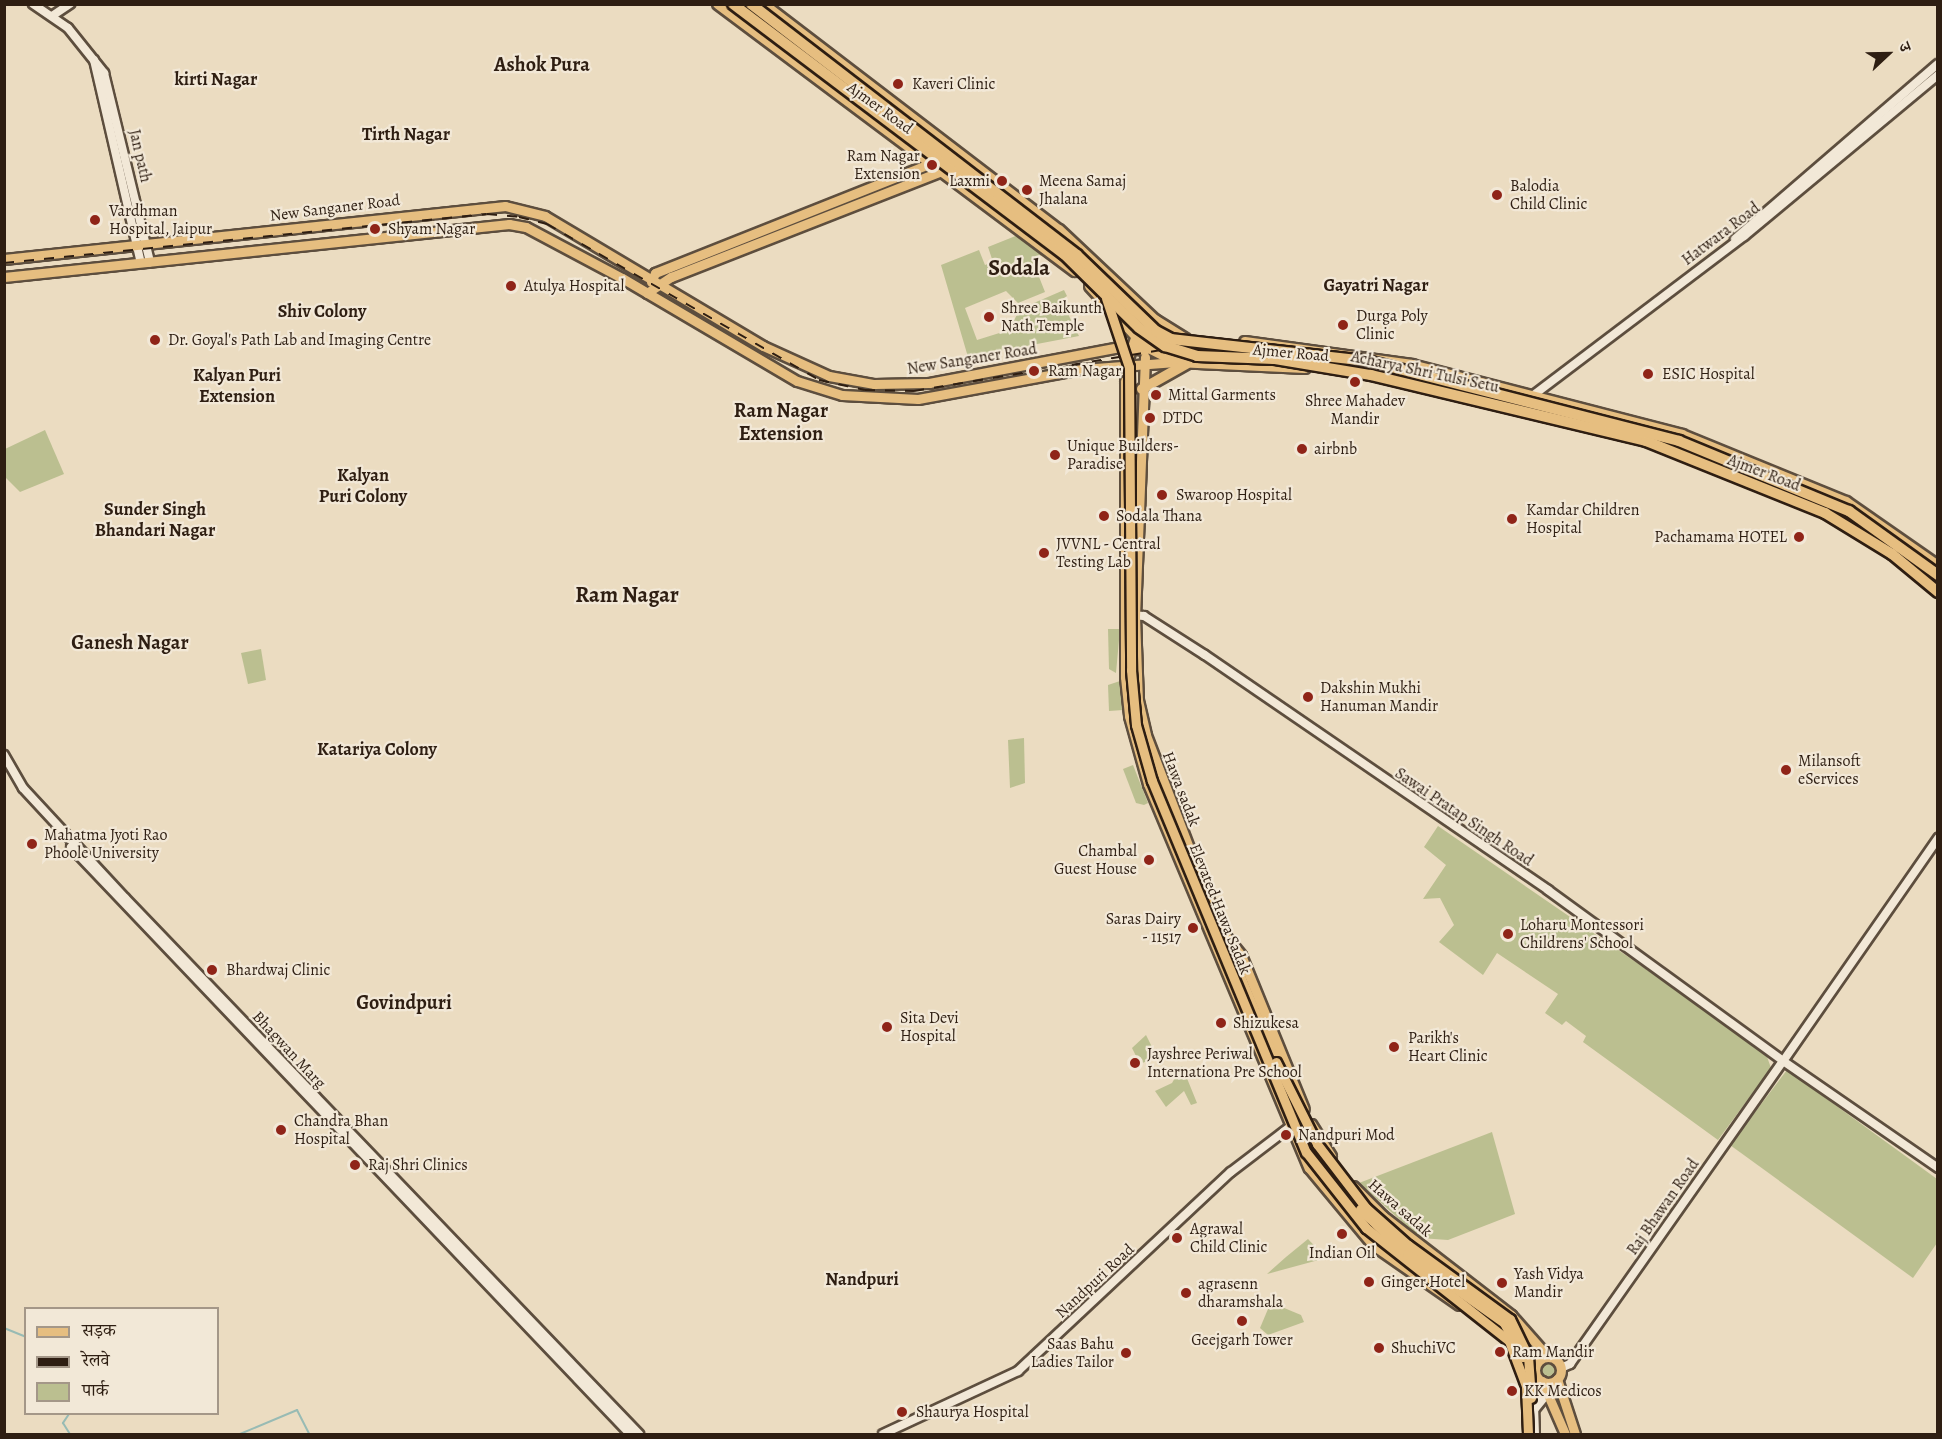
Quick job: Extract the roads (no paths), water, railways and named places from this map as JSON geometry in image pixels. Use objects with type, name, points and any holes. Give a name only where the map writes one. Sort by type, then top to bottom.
[{"type":"highway","name":"Ajmer Road","points":[[718,4],[1071,267],[1134,341],[1145,348],[1176,362],[1331,371],[1523,413],[1647,445],[1801,504],[1854,532],[1938,594]]},
{"type":"highway","name":"Acharya Shri Tulsi Setu","points":[[733,4],[1064,254],[1106,298],[1153,340],[1182,353],[1274,359],[1371,375],[1672,450],[1825,513],[1892,554],[1938,594]]},
{"type":"highway","name":"Acharya Shri Tulsi Setu","points":[[752,4],[1077,255],[1163,335],[1186,344],[1368,361],[1679,441],[1849,511],[1938,575]]},
{"type":"highway","name":"Ajmer Road","points":[[763,4],[948,148],[1086,251],[1155,320],[1187,339],[1367,356],[1533,394],[1690,437],[1792,477],[1853,506],[1938,566]]},
{"type":"highway","points":[[1142,390],[1174,368],[1192,363]]},
{"type":"main road","points":[[656,281],[655,273],[932,165],[948,148]]},
{"type":"main road","points":[[647,293],[656,281],[943,173],[960,157]]},
{"type":"main road","points":[[484,207],[485,225]]},
{"type":"main road","name":"New Sanganer Road","points":[[4,259],[484,207],[523,209],[545,216],[801,366],[874,384],[929,383],[1134,341]]},
{"type":"main road","name":"New Sanganer Road","points":[[4,277],[485,225],[526,227],[647,293],[797,381],[842,395],[918,399],[1144,362],[1176,362]]},
{"type":"main road","name":"Elevated Hawa Sadak","points":[[1106,298],[1130,367],[1131,670],[1136,725],[1152,781],[1306,1152],[1366,1228],[1401,1261],[1497,1327],[1509,1341],[1526,1386],[1531,1434]]},
{"type":"main road","points":[[1126,365],[1147,312]]},
{"type":"main road","name":"Hawa sadak","points":[[1155,320],[1145,348],[1142,390],[1135,616],[1138,700],[1146,735],[1220,929],[1241,955],[1298,1122],[1313,1174],[1358,1229],[1410,1276],[1449,1299],[1498,1334],[1517,1366],[1538,1378]]},
{"type":"main road","name":"Hawa sadak","points":[[1126,365],[1123,615],[1129,716],[1148,784],[1298,1122],[1352,1185],[1464,1279],[1511,1315],[1548,1357],[1564,1368]]},
{"type":"main road","name":"Elevated Hawa Sadak","points":[[1220,929],[1276,1062],[1317,1144],[1366,1208],[1510,1319],[1528,1356],[1531,1434]]},
{"type":"main road","points":[[1298,1122],[1317,1155],[1372,1222],[1504,1323],[1522,1355],[1526,1386]]},
{"type":"main road","points":[[1449,1299],[1464,1279]]},
{"type":"main road","points":[[1548,1357],[1538,1363],[1538,1378],[1562,1411],[1575,1434]]},
{"type":"main road","points":[[1564,1368],[1557,1379],[1564,1434]]},
{"type":"main road","points":[[1538,1378],[1557,1379]]},
{"type":"street","points":[[52,16],[70,4]]},
{"type":"street","name":"Jan path","points":[[36,5],[52,16],[94,60],[145,262]]},
{"type":"street","points":[[1735,239],[1938,64]]},
{"type":"street","name":"Hatwara Road","points":[[1523,413],[1533,394],[1735,239],[1938,75]]},
{"type":"street","name":"Sawai Pratap Singh Road","points":[[1123,615],[1135,616],[1205,656],[1548,890],[1938,1168]]},
{"type":"street","name":"Bhagwan Marg","points":[[4,755],[23,788],[125,898],[639,1434]]},
{"type":"street","name":"Bhagwan Marg","points":[[4,766],[17,788],[120,902],[630,1434]]},
{"type":"street","name":"Raj Bhawan Road","points":[[1564,1368],[1784,1060],[1938,838]]},
{"type":"street","name":"Nandpuri Road","points":[[883,1434],[1018,1371],[1231,1172],[1298,1122]]},
{"type":"street","points":[[1538,1378],[1540,1401]]},
{"type":"street","points":[[1531,1434],[1534,1410],[1548,1393]]},
{"type":"waterway","points":[[4,1328],[24,1336]]},
{"type":"waterway","points":[[240,1434],[297,1410],[309,1434]]},
{"type":"waterway","points":[[68,1415],[63,1423],[70,1434]]},
{"type":"railway","points":[[4,263],[487,214],[519,217],[547,224],[819,380],[865,390],[914,391],[1179,347],[1328,359],[1666,440],[1845,517],[1938,583]]},
{"type":"place","name":"Kaveri Clinic","points":[[898,84]]},
{"type":"place","name":"Ram Nagar Extension","points":[[932,165]]},
{"type":"place","name":"Laxmi","points":[[1002,181]]},
{"type":"place","name":"Meena Samaj Jhalana","points":[[1027,190]]},
{"type":"place","name":"Balodia Child Clinic","points":[[1497,195]]},
{"type":"place","name":"Vardhman Hospital, Jaipur","points":[[95,220]]},
{"type":"place","name":"Shyam Nagar","points":[[375,229]]},
{"type":"place","name":"Atulya Hospital","points":[[511,286]]},
{"type":"place","name":"Shree Baikunth Nath Temple","points":[[989,317]]},
{"type":"place","name":"Durga Poly Clinic","points":[[1343,325]]},
{"type":"place","name":"Dr. Goyal's Path Lab and Imaging Centre","points":[[155,340]]},
{"type":"place","name":"Ram Nagar","points":[[1034,371]]},
{"type":"place","name":"ESIC Hospital","points":[[1648,374]]},
{"type":"place","name":"Shree Mahadev Mandir","points":[[1355,382]]},
{"type":"place","name":"Mittal Garments","points":[[1156,395]]},
{"type":"place","name":"DTDC","points":[[1150,418]]},
{"type":"place","name":"airbnb","points":[[1302,449]]},
{"type":"place","name":"Unique Builders- Paradise","points":[[1055,455]]},
{"type":"place","name":"Swaroop Hospital","points":[[1162,495]]},
{"type":"place","name":"Sodala Thana","points":[[1104,516]]},
{"type":"place","name":"Kamdar Children Hospital","points":[[1512,519]]},
{"type":"place","name":"Pachamama HOTEL","points":[[1799,537]]},
{"type":"place","name":"JVVNL - Central Testing Lab","points":[[1044,553]]},
{"type":"place","name":"Dakshin Mukhi Hanuman Mandir","points":[[1308,697]]},
{"type":"place","name":"Milansoft eServices","points":[[1786,770]]},
{"type":"place","name":"Mahatma Jyoti Rao Phoole University","points":[[32,844]]},
{"type":"place","name":"Chambal Guest House","points":[[1149,860]]},
{"type":"place","name":"Saras Dairy - 11517","points":[[1193,928]]},
{"type":"place","name":"Loharu Montessori Childrens' School","points":[[1508,934]]},
{"type":"place","name":"Bhardwaj Clinic","points":[[212,970]]},
{"type":"place","name":"Shizukesa","points":[[1221,1023]]},
{"type":"place","name":"Sita Devi Hospital","points":[[887,1027]]},
{"type":"place","name":"Parikh's Heart Clinic","points":[[1394,1047]]},
{"type":"place","name":"Jayshree Periwal Internationa Pre School","points":[[1135,1063]]},
{"type":"place","name":"Chandra Bhan Hospital","points":[[281,1130]]},
{"type":"place","name":"Nandpuri Mod","points":[[1286,1135]]},
{"type":"place","name":"Raj Shri Clinics","points":[[355,1165]]},
{"type":"place","name":"Indian Oil","points":[[1342,1234]]},
{"type":"place","name":"Agrawal Child Clinic","points":[[1177,1238]]},
{"type":"place","name":"Ginger Hotel","points":[[1369,1282]]},
{"type":"place","name":"Yash Vidya Mandir","points":[[1502,1283]]},
{"type":"place","name":"agrasenn dharamshala","points":[[1186,1293]]},
{"type":"place","name":"Geejgarh Tower","points":[[1242,1321]]},
{"type":"place","name":"ShuchiVC","points":[[1379,1348]]},
{"type":"place","name":"Ram Mandir","points":[[1500,1352]]},
{"type":"place","name":"Saas Bahu Ladies Tailor","points":[[1126,1353]]},
{"type":"place","name":"KK Medicos","points":[[1512,1391]]},
{"type":"place","name":"Shaurya Hospital","points":[[902,1412]]},
{"type":"district","name":"Ashok Pura","points":[[542,64]]},
{"type":"district","name":"kirti Nagar","points":[[216,79]]},
{"type":"district","name":"Tirth Nagar","points":[[406,134]]},
{"type":"district","name":"Sodala","points":[[1019,269]]},
{"type":"district","name":"Gayatri Nagar","points":[[1376,285]]},
{"type":"district","name":"Shiv Colony","points":[[322,311]]},
{"type":"district","name":"Kalyan Puri Extension","points":[[237,386]]},
{"type":"district","name":"Ram Nagar Extension","points":[[781,422]]},
{"type":"district","name":"Kalyan Puri Colony","points":[[363,486]]},
{"type":"district","name":"Sunder Singh Bhandari Nagar","points":[[155,520]]},
{"type":"district","name":"Ram Nagar","points":[[627,596]]},
{"type":"district","name":"Ganesh Nagar","points":[[130,642]]},
{"type":"district","name":"Katariya Colony","points":[[377,749]]},
{"type":"district","name":"Govindpuri","points":[[404,1002]]},
{"type":"district","name":"Nandpuri","points":[[862,1279]]}]
